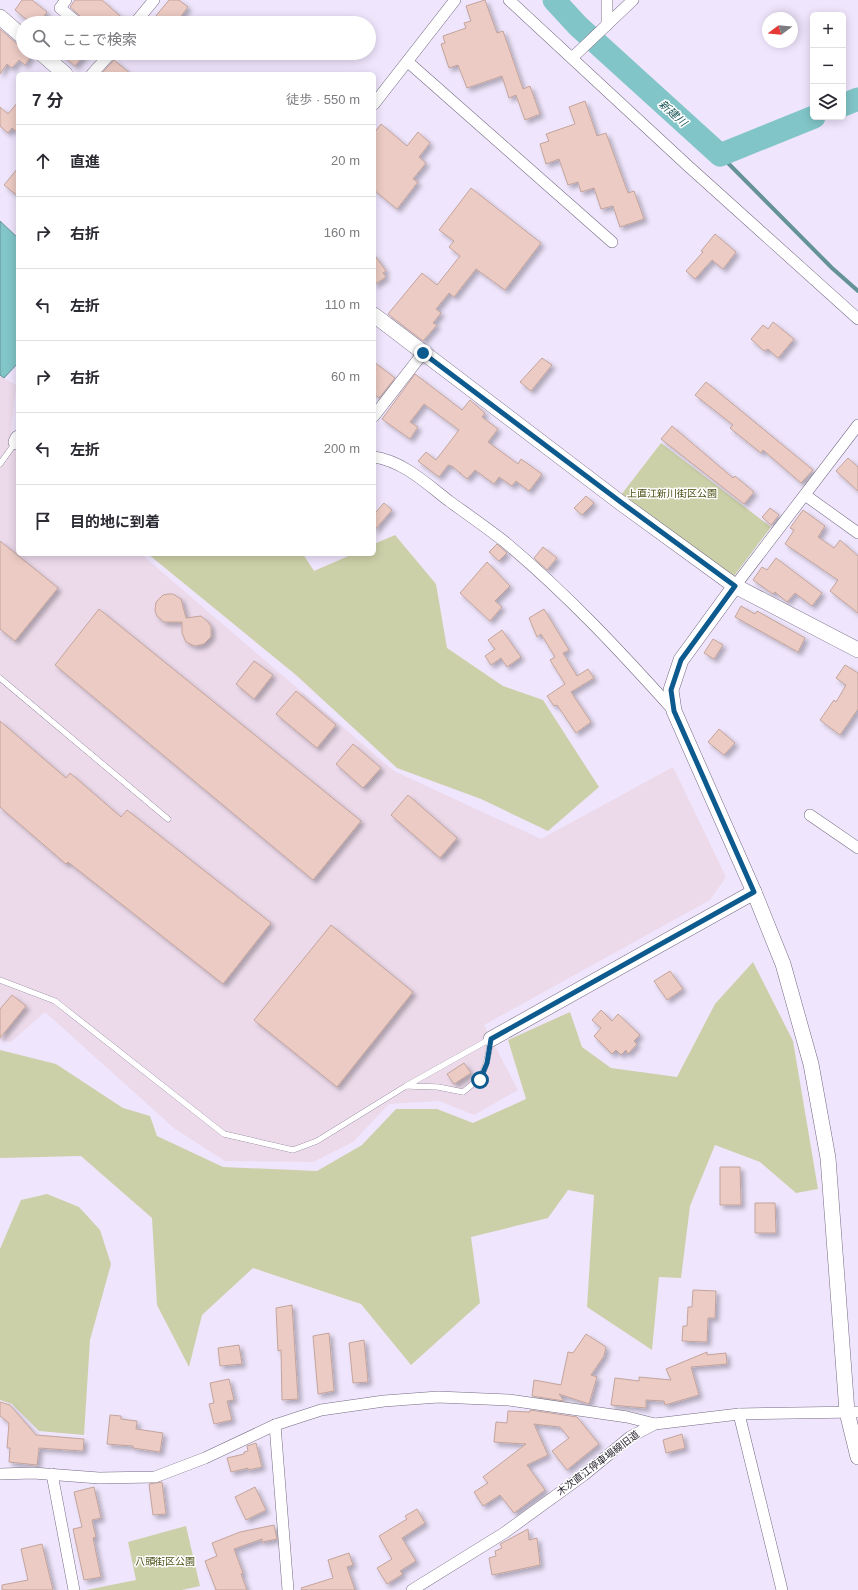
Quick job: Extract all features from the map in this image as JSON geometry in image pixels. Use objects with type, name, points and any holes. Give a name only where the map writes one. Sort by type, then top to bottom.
[{"type":"street","points":[[66,0],[60,8],[70,16]]},
{"type":"street","points":[[141,16],[154,0]]},
{"type":"street","points":[[376,102],[456,0]]},
{"type":"street","points":[[510,0],[693,171],[858,319]]},
{"type":"street","points":[[607,0],[607,25]]},
{"type":"street","points":[[572,58],[633,0]]},
{"type":"street","points":[[0,17],[16,31]]},
{"type":"street","points":[[49,60],[63,72]]},
{"type":"street","points":[[94,72],[105,60]]},
{"type":"street","points":[[408,62],[612,242]]},
{"type":"street","points":[[376,317],[622,503],[735,586],[858,650]]},
{"type":"street","points":[[376,413],[423,353]]},
{"type":"street","points":[[858,425],[735,586],[681,660],[671,690],[674,711],[754,892],[783,964],[812,1064],[828,1158],[858,1457]]},
{"type":"street","points":[[376,457],[385,459],[410,471],[505,542],[556,589],[619,651],[674,711]]},
{"type":"street","points":[[805,495],[858,533]]},
{"type":"street","points":[[810,815],[858,848]]},
{"type":"street","points":[[491,1039],[754,892]]},
{"type":"street","points":[[0,1474],[52,1474],[99,1478],[155,1477],[204,1458],[275,1425],[322,1410],[384,1401],[438,1397],[509,1400],[627,1417],[655,1424]]},
{"type":"street","name":"木次直江停車場線旧道","points":[[412,1590],[504,1533],[584,1475],[630,1437],[655,1424],[739,1414],[853,1412]]},
{"type":"street","points":[[739,1414],[782,1590]]},
{"type":"street","points":[[275,1425],[288,1590]]},
{"type":"street","points":[[52,1474],[74,1590]]},
{"type":"lane","points":[[0,464],[16,441]]},
{"type":"lane","points":[[0,678],[168,819]]},
{"type":"lane","points":[[0,980],[55,1001],[224,1134],[293,1150],[317,1141],[406,1086],[491,1039]]},
{"type":"lane","points":[[406,1086],[438,1087],[463,1092],[480,1080],[487,1063],[491,1039]]},
{"type":"shaded area","points":[[0,221],[16,236],[16,365],[4,378],[0,375]]},
{"type":"shaded area","points":[[0,376],[16,385],[11,433],[16,438],[16,556],[143,556],[394,771],[541,839],[673,767],[726,877],[710,900],[484,1025],[518,1090],[474,1115],[439,1101],[389,1104],[353,1142],[313,1162],[225,1161],[175,1129],[45,1012],[11,1042],[0,1040]]},
{"type":"green space","name":"上直江新川街区公園","points":[[661,443],[771,527],[734,576],[621,495]]},
{"type":"green space","points":[[395,535],[436,584],[447,648],[503,686],[543,700],[599,787],[548,831],[481,799],[397,768],[296,675],[150,556],[304,556],[314,571],[348,556],[376,556],[376,543]]},
{"type":"green space","points":[[753,962],[793,1041],[818,1189],[796,1193],[760,1162],[715,1145],[690,1206],[681,1278],[659,1277],[652,1350],[587,1307],[594,1195],[568,1190],[548,1218],[471,1237],[480,1303],[411,1365],[361,1304],[253,1268],[202,1315],[189,1367],[157,1305],[152,1218],[81,1156],[0,1158],[0,1050],[56,1064],[123,1108],[150,1116],[157,1136],[223,1167],[317,1171],[362,1145],[396,1109],[437,1109],[473,1123],[526,1099],[508,1040],[570,1012],[582,1047],[611,1068],[677,1077],[715,1004]]},
{"type":"green space","points":[[47,1194],[79,1207],[100,1230],[111,1264],[90,1340],[84,1435],[39,1431],[12,1404],[0,1400],[0,1249],[21,1200]]},
{"type":"green space","name":"八頭街区公園","points":[[186,1526],[200,1586],[182,1590],[86,1590],[136,1580],[128,1542]]},
{"type":"building","points":[[22,0],[32,0],[47,12],[44,16],[22,16],[15,10]]},
{"type":"building","points":[[75,0],[102,0],[120,16],[80,16],[70,7]]},
{"type":"building","points":[[169,0],[179,0],[188,7],[181,16],[156,16]]},
{"type":"building","points":[[485,0],[497,33],[503,31],[523,89],[530,86],[540,114],[525,120],[516,95],[509,98],[502,76],[467,88],[458,65],[449,68],[441,44],[445,43],[443,36],[466,28],[464,23],[471,21],[466,6]]},
{"type":"building","points":[[0,29],[16,43],[16,60],[19,60],[12,68],[7,64],[0,74]]},
{"type":"building","points":[[19,60],[28,60],[25,65]]},
{"type":"building","points":[[68,60],[80,60],[75,66]]},
{"type":"building","points":[[114,60],[129,72],[103,72]]},
{"type":"building","points":[[585,101],[597,136],[606,133],[628,193],[634,191],[644,219],[620,227],[613,206],[601,209],[594,188],[581,192],[578,182],[568,185],[559,159],[546,164],[540,144],[549,141],[546,134],[575,124],[569,107]]},
{"type":"building","points":[[16,104],[16,131],[12,128],[8,133],[0,126],[0,107],[8,114]]},
{"type":"building","points":[[381,124],[407,146],[418,132],[430,143],[419,157],[426,163],[413,179],[418,182],[397,209],[376,192],[376,130]]},
{"type":"building","points":[[16,170],[16,194],[4,185]]},
{"type":"building","points":[[471,188],[541,243],[505,290],[476,269],[454,297],[449,293],[436,309],[441,313],[433,323],[437,325],[423,341],[388,314],[422,273],[437,285],[460,256],[449,247],[454,241],[439,230]]},
{"type":"building","points":[[715,234],[736,252],[723,269],[712,260],[695,279],[686,271],[703,252],[701,251]]},
{"type":"building","points":[[376,257],[386,271],[383,273],[386,277],[376,284]]},
{"type":"building","points":[[773,322],[794,339],[778,358],[768,349],[764,351],[751,339],[763,325],[768,329]]},
{"type":"building","points":[[542,358],[552,365],[531,391],[520,382]]},
{"type":"building","points":[[376,364],[395,378],[379,398],[376,396]]},
{"type":"building","points":[[415,374],[462,410],[470,400],[485,413],[482,417],[498,429],[488,442],[518,464],[521,459],[542,474],[529,491],[516,481],[512,486],[499,477],[494,484],[475,470],[467,479],[452,466],[448,465],[439,477],[418,461],[426,452],[436,460],[459,430],[424,404],[410,422],[418,427],[410,439],[382,419]]},
{"type":"building","points":[[706,382],[813,470],[801,483],[763,450],[761,453],[730,428],[733,425],[695,395]]},
{"type":"building","points":[[672,426],[733,478],[735,476],[754,492],[744,504],[661,439]]},
{"type":"building","points":[[848,458],[858,467],[858,491],[836,471]]},
{"type":"building","points":[[586,496],[594,503],[582,515],[574,508]]},
{"type":"building","points":[[384,503],[392,510],[376,529],[376,512]]},
{"type":"building","points":[[770,508],[779,515],[771,525],[762,517]]},
{"type":"building","points":[[803,510],[825,526],[818,537],[834,548],[840,540],[858,556],[858,613],[830,591],[838,580],[785,544],[794,530],[790,528]]},
{"type":"building","points":[[0,541],[16,554],[16,556],[19,556],[58,588],[15,641],[0,629]]},
{"type":"building","points":[[497,544],[507,553],[499,561],[489,552]]},
{"type":"building","points":[[543,547],[557,558],[547,570],[534,558]]},
{"type":"building","points":[[776,558],[822,593],[812,606],[795,593],[787,602],[775,592],[773,594],[753,580],[762,567],[767,570]]},
{"type":"building","points":[[487,562],[510,586],[495,601],[502,607],[490,621],[460,593]]},
{"type":"building","points":[[173,594],[181,599],[186,618],[201,616],[209,623],[211,627],[211,637],[204,644],[195,646],[186,642],[182,633],[182,622],[164,622],[157,616],[155,611],[156,602],[163,595]]},
{"type":"building","points":[[741,606],[755,614],[757,611],[805,638],[798,652],[735,617]]},
{"type":"building","points":[[99,609],[361,821],[313,880],[55,665]]},
{"type":"building","points":[[544,609],[569,650],[563,653],[577,676],[588,669],[594,678],[571,692],[591,722],[576,733],[557,705],[554,706],[547,696],[565,684],[550,660],[555,657],[541,634],[537,637],[529,618]]},
{"type":"building","points":[[502,630],[521,657],[507,667],[501,658],[491,665],[485,656],[495,649],[488,640]]},
{"type":"building","points":[[713,639],[723,645],[714,659],[704,653]]},
{"type":"building","points":[[254,661],[273,675],[254,699],[236,684]]},
{"type":"building","points":[[845,665],[858,673],[858,709],[840,735],[820,720],[834,700],[836,702],[846,685],[836,678]]},
{"type":"building","points":[[296,691],[336,725],[317,748],[276,714]]},
{"type":"building","points":[[0,721],[66,778],[70,773],[121,817],[127,810],[271,923],[223,984],[68,862],[66,864],[0,807]]},
{"type":"building","points":[[719,729],[735,743],[724,755],[708,742]]},
{"type":"building","points":[[353,744],[381,768],[363,788],[336,764]]},
{"type":"building","points":[[408,795],[457,838],[440,858],[391,815]]},
{"type":"building","points":[[331,925],[413,992],[337,1087],[254,1020]]},
{"type":"building","points":[[670,971],[683,989],[667,1000],[654,981]]},
{"type":"building","points":[[12,995],[26,1006],[0,1038],[0,1009]]},
{"type":"building","points":[[601,1010],[612,1021],[618,1014],[640,1035],[634,1041],[637,1044],[628,1054],[626,1050],[621,1055],[616,1050],[612,1054],[594,1036],[601,1028],[592,1020]]},
{"type":"building","points":[[464,1063],[471,1073],[454,1084],[447,1074]]},
{"type":"building","points":[[720,1167],[740,1167],[741,1205],[720,1205]]},
{"type":"building","points":[[755,1203],[775,1203],[776,1233],[755,1233]]},
{"type":"building","points":[[693,1290],[716,1291],[715,1318],[708,1318],[707,1342],[682,1341],[683,1326],[687,1326],[688,1307],[692,1307]]},
{"type":"building","points":[[292,1305],[298,1399],[282,1400],[281,1350],[278,1351],[276,1308]]},
{"type":"building","points":[[329,1333],[334,1391],[318,1394],[313,1336]]},
{"type":"building","points":[[586,1334],[606,1347],[604,1356],[591,1375],[597,1377],[589,1404],[559,1394],[564,1401],[532,1396],[534,1380],[561,1385],[568,1352],[573,1353]]},
{"type":"building","points":[[364,1340],[368,1382],[353,1383],[349,1343]]},
{"type":"building","points":[[239,1345],[242,1364],[220,1366],[218,1348]]},
{"type":"building","points":[[707,1352],[707,1355],[726,1353],[727,1364],[691,1367],[699,1395],[665,1405],[664,1401],[646,1400],[646,1408],[611,1405],[615,1378],[639,1381],[639,1377],[671,1380],[666,1369]]},
{"type":"building","points":[[229,1379],[234,1400],[227,1401],[232,1420],[214,1424],[209,1404],[214,1403],[210,1383]]},
{"type":"building","points":[[0,1402],[10,1405],[36,1435],[84,1439],[83,1451],[39,1448],[37,1465],[9,1462],[10,1448],[7,1448],[9,1423],[0,1416]]},
{"type":"building","points":[[530,1410],[577,1417],[599,1444],[567,1470],[552,1451],[569,1438],[560,1427],[534,1424],[548,1455],[527,1465],[545,1490],[514,1513],[500,1495],[483,1506],[474,1492],[488,1483],[483,1477],[526,1444],[494,1442],[496,1422],[507,1423],[508,1411],[530,1412]]},
{"type":"building","points":[[110,1415],[121,1416],[121,1419],[137,1421],[136,1429],[163,1433],[160,1452],[133,1448],[133,1446],[107,1444]]},
{"type":"building","points":[[682,1434],[685,1448],[666,1453],[663,1440]]},
{"type":"building","points":[[256,1443],[262,1467],[248,1470],[248,1468],[231,1472],[227,1458],[244,1454],[244,1452],[248,1451],[247,1446]]},
{"type":"building","points":[[162,1482],[166,1514],[153,1515],[149,1484]]},
{"type":"building","points":[[94,1487],[101,1518],[92,1520],[96,1537],[93,1538],[101,1577],[84,1580],[73,1529],[82,1527],[74,1492]]},
{"type":"building","points":[[255,1487],[266,1510],[246,1520],[235,1497]]},
{"type":"building","points":[[417,1509],[425,1523],[402,1538],[416,1561],[400,1571],[403,1574],[387,1584],[377,1568],[392,1559],[379,1536],[407,1519],[405,1516]]},
{"type":"building","points":[[274,1525],[277,1539],[262,1542],[262,1539],[234,1549],[243,1573],[241,1574],[247,1590],[216,1590],[205,1561],[217,1556],[212,1543],[240,1532]]},
{"type":"building","points":[[528,1529],[529,1540],[537,1538],[540,1565],[492,1575],[489,1558],[496,1556],[495,1551],[502,1548],[500,1544]]},
{"type":"building","points":[[42,1544],[53,1590],[2,1590],[2,1585],[28,1580],[21,1549]]},
{"type":"building","points":[[349,1553],[353,1565],[347,1567],[355,1590],[302,1590],[301,1588],[333,1578],[328,1560]]},
{"type":"waterway","name":"新建川","points":[[554,0],[578,26],[720,155],[810,119]]},
{"type":"waterway","name":"新建川","points":[[846,104],[858,99]]},
{"type":"waterway","points":[[720,155],[832,268],[858,291]]},
{"type":"route","points":[[423,353],[667,537],[735,586],[681,660],[671,690],[674,711],[754,892],[491,1039],[487,1063],[480,1080]]}]
